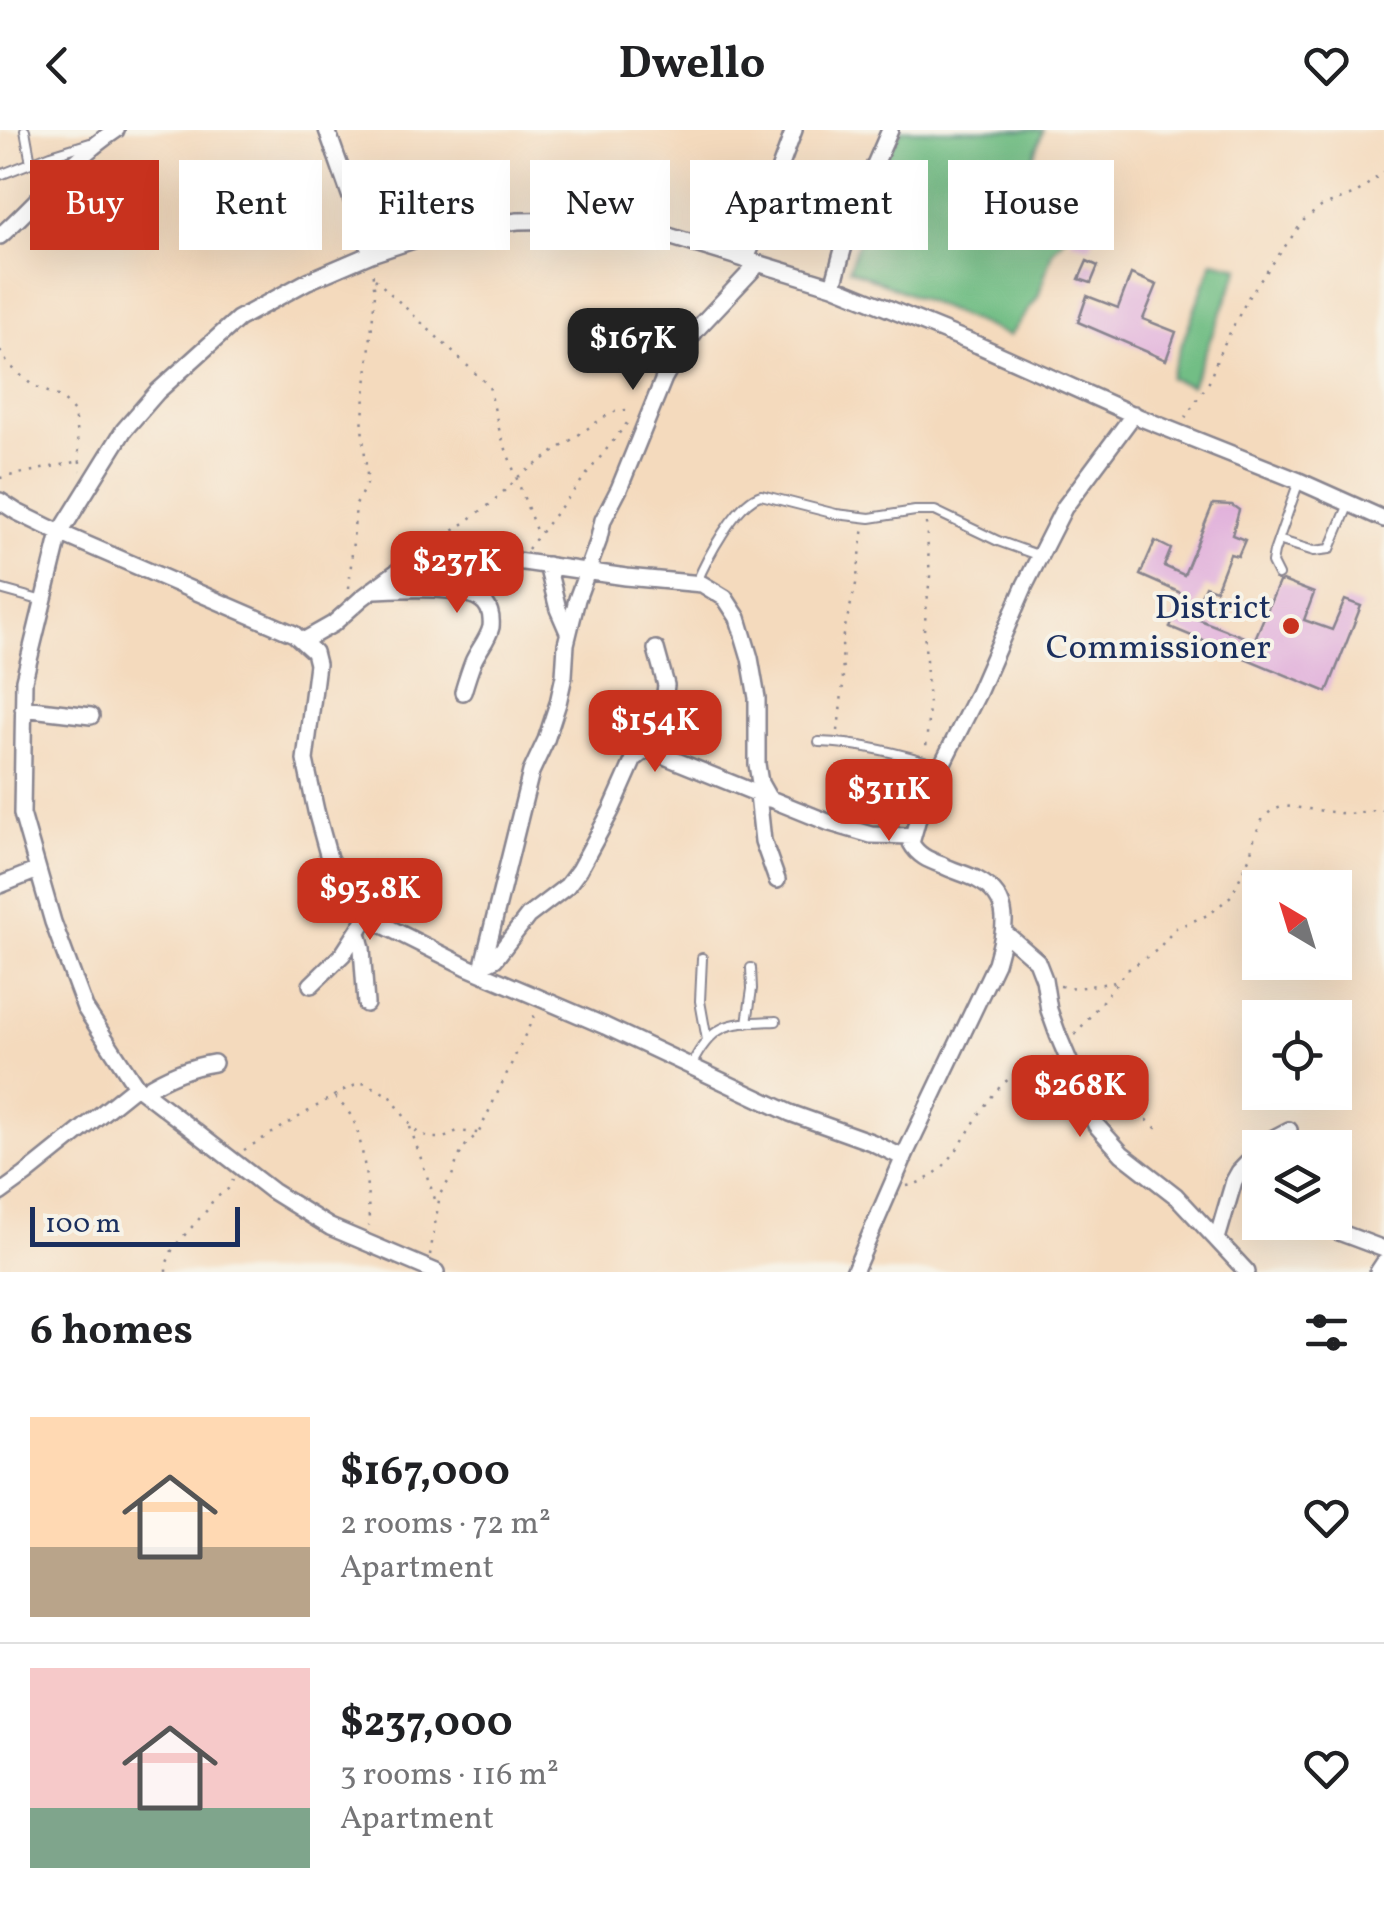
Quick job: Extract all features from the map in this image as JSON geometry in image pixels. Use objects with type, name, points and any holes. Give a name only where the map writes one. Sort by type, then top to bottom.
[{"type":"street","points":[[76,160],[116,130]]},
{"type":"street","points":[[327,130],[369,255]]},
{"type":"street","points":[[482,969],[531,772],[558,703],[568,633],[603,520],[664,378],[696,330],[752,262],[778,168],[794,130]]},
{"type":"street","points":[[834,286],[852,217],[890,130]]},
{"type":"street","points":[[0,236],[30,208]]},
{"type":"street","points":[[428,1270],[330,1227],[272,1191],[140,1088],[85,1008],[52,922],[22,814],[24,680],[60,533],[124,430],[157,392],[238,319],[308,281],[441,231],[582,220],[639,226],[834,286],[1384,518]]},
{"type":"street","points":[[854,1272],[996,963],[1005,933],[1005,915],[994,892],[978,880],[922,857],[911,843],[922,804],[1064,508],[1134,414]]},
{"type":"street","points":[[0,501],[60,533],[280,628],[314,652],[317,664],[305,760],[316,811],[329,858],[344,886],[376,921],[790,1112],[904,1158]]},
{"type":"street","points":[[303,641],[333,624],[372,590],[429,552],[702,584],[725,598],[738,618],[750,658],[757,698],[757,764],[764,841],[777,880]]},
{"type":"street","points":[[546,565],[568,633]]},
{"type":"street","points":[[372,590],[444,591],[479,598],[486,604],[491,629],[474,659],[463,692]]},
{"type":"street","points":[[656,649],[666,685],[658,752]]},
{"type":"street","points":[[23,708],[91,716]]},
{"type":"street","points":[[482,969],[495,959],[528,916],[567,886],[579,870],[634,758],[647,749],[830,823],[872,835],[913,836]]},
{"type":"street","points":[[0,885],[38,870]]},
{"type":"street","points":[[310,985],[343,954],[369,914]]},
{"type":"street","points":[[1005,933],[1037,961],[1065,1056],[1096,1124],[1122,1154],[1176,1196],[1247,1272]]},
{"type":"street","points":[[358,934],[366,1004]]},
{"type":"street","points":[[0,1192],[140,1088],[196,1066],[214,1064]]},
{"type":"street","points":[[1217,1240],[1234,1181],[1242,1169]]},
{"type":"street","points":[[1352,1238],[1384,1250]]},
{"type":"lane","points":[[25,130],[34,160]]},
{"type":"lane","points":[[41,160],[100,140]]},
{"type":"lane","points":[[0,175],[30,164]]},
{"type":"lane","points":[[1278,575],[1272,563],[1300,481]]},
{"type":"lane","points":[[696,584],[715,544],[757,495],[866,518],[935,511],[1040,556]]},
{"type":"lane","points":[[1278,540],[1314,550],[1330,549],[1349,504]]},
{"type":"lane","points":[[0,589],[43,601]]},
{"type":"lane","points":[[818,742],[837,742],[941,766]]},
{"type":"lane","points":[[702,958],[700,1001],[707,1040]]},
{"type":"lane","points":[[747,1023],[752,968]]},
{"type":"lane","points":[[691,1066],[700,1046],[724,1027],[776,1021]]},
{"type":"path","points":[[1175,432],[1209,382],[1249,296],[1304,220],[1321,207],[1354,194],[1384,172]]},
{"type":"path","points":[[349,609],[356,505],[367,475],[362,427],[375,294],[369,255]]},
{"type":"path","points":[[374,278],[489,386],[500,434],[538,536]]},
{"type":"path","points":[[0,350],[8,364],[32,385],[62,398],[74,412],[85,491]]},
{"type":"path","points":[[429,552],[540,459],[607,415],[639,408],[518,561]]},
{"type":"path","points":[[0,478],[80,460]]},
{"type":"path","points":[[924,761],[930,705],[924,630],[930,576],[925,511]]},
{"type":"path","points":[[837,742],[843,684],[842,639],[856,584],[866,518]]},
{"type":"path","points":[[891,1188],[929,1180],[947,1163],[1000,1086],[1016,1075],[1065,1056],[1126,971],[1158,950],[1176,928],[1210,914],[1232,895],[1255,834],[1271,811],[1284,806],[1348,814],[1384,809]]},
{"type":"path","points":[[1040,969],[1064,988],[1118,982]]},
{"type":"path","points":[[428,1270],[440,1194],[466,1145],[478,1133],[542,999]]},
{"type":"path","points":[[1065,1056],[1105,1082],[1158,1130]]},
{"type":"path","points":[[166,1272],[174,1248],[231,1184],[234,1161],[355,1085],[368,1084],[391,1096],[418,1133],[444,1138],[457,1131],[478,1133]]},
{"type":"path","points":[[334,1096],[351,1116],[359,1134],[369,1203],[367,1242]]},
{"type":"path","points":[[408,1121],[437,1205]]},
{"type":"green space","points":[[901,130],[1043,130],[1032,160],[948,160],[948,250],[1054,250],[1038,297],[1009,336],[849,269],[855,250],[928,250],[928,160],[886,160]]},
{"type":"green space","points":[[1213,261],[1240,267],[1191,386],[1169,378]]},
{"type":"building","points":[[1087,261],[1098,266],[1091,283],[1079,279]]},
{"type":"building","points":[[1131,274],[1157,285],[1143,319],[1176,332],[1166,360],[1078,322],[1087,296],[1118,308]]},
{"type":"building","points":[[1213,504],[1232,505],[1239,510],[1232,535],[1245,540],[1238,556],[1230,554],[1216,590],[1205,586],[1192,617],[1254,641],[1279,582],[1283,581],[1314,593],[1304,620],[1332,630],[1345,600],[1361,606],[1327,692],[1170,627],[1183,594],[1140,575],[1155,541],[1171,549],[1164,566],[1184,575]]},
{"type":"place","name":"District Commissioner","points":[[1291,626]]}]
